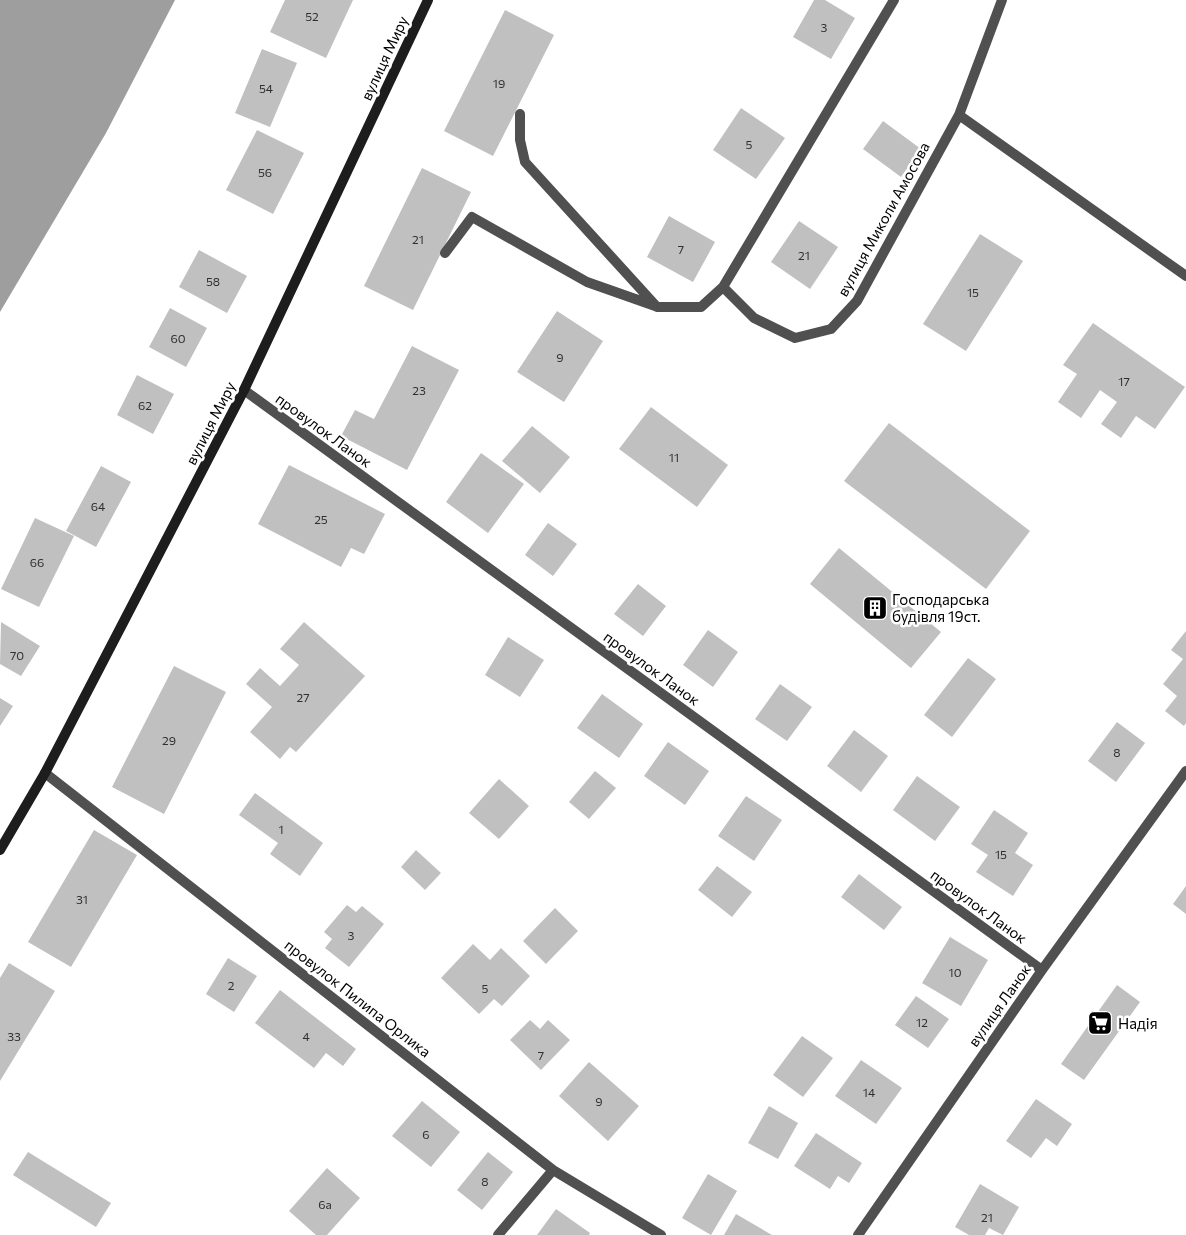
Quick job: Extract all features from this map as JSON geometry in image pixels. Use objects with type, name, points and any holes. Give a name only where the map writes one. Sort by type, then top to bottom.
[{"type":"main road","name":"вулиця Миру","points":[[0,850],[46,772],[244,390],[428,0]]},
{"type":"street","points":[[445,253],[472,217],[587,282],[658,307],[701,307],[724,287],[894,0]]},
{"type":"street","name":"вулиця Миколи Амосова","points":[[724,287],[754,318],[795,338],[832,329],[857,301],[959,115],[1002,0]]},
{"type":"street","points":[[520,114],[520,140],[524,162],[658,307]]},
{"type":"street","points":[[959,115],[1186,276]]},
{"type":"street","name":"провулок Ланок","points":[[244,390],[1042,970]]},
{"type":"street","name":"вулиця Ланок","points":[[858,1235],[1042,970],[1186,771]]},
{"type":"street","name":"провулок Пилипа Орлика","points":[[46,772],[553,1170],[662,1235]]},
{"type":"street","points":[[498,1235],[553,1170]]},
{"type":"shaded area","points":[[0,0],[175,0],[106,133],[0,312]]},
{"type":"building","points":[[285,0],[353,0],[326,58],[270,32]]},
{"type":"building","points":[[814,0],[825,0],[855,18],[831,59],[793,37]]},
{"type":"building","points":[[505,10],[554,35],[493,156],[444,131]]},
{"type":"building","points":[[262,49],[297,63],[270,127],[235,113]]},
{"type":"building","points":[[741,108],[785,138],[756,179],[713,150]]},
{"type":"building","points":[[883,121],[921,149],[901,177],[863,149]]},
{"type":"building","points":[[257,130],[304,153],[273,214],[226,190]]},
{"type":"building","points":[[422,168],[471,192],[413,310],[364,286]]},
{"type":"building","points":[[669,216],[715,242],[693,282],[647,257]]},
{"type":"building","points":[[799,221],[838,247],[810,289],[771,262]]},
{"type":"building","points":[[980,234],[1023,261],[966,351],[923,324]]},
{"type":"building","points":[[199,250],[247,276],[227,313],[179,287]]},
{"type":"building","points":[[170,308],[207,328],[186,367],[149,347]]},
{"type":"building","points":[[557,311],[603,341],[564,402],[517,372]]},
{"type":"building","points":[[1093,323],[1185,387],[1155,429],[1136,416],[1121,438],[1101,424],[1117,402],[1100,390],[1081,418],[1058,402],[1077,374],[1063,365]]},
{"type":"building","points":[[412,346],[459,370],[407,470],[341,436],[355,410],[374,419]]},
{"type":"building","points":[[137,375],[174,394],[153,434],[117,415]]},
{"type":"building","points":[[651,407],[728,465],[697,507],[619,449]]},
{"type":"building","points":[[889,423],[1030,531],[986,589],[844,481]]},
{"type":"building","points":[[532,426],[570,457],[540,493],[502,461]]},
{"type":"building","points":[[481,453],[524,484],[488,533],[446,502]]},
{"type":"building","points":[[289,465],[385,514],[364,554],[351,548],[341,567],[258,524]]},
{"type":"building","points":[[101,466],[131,482],[96,547],[66,531]]},
{"type":"building","points":[[35,518],[74,536],[39,607],[1,589]]},
{"type":"building","points":[[548,523],[577,544],[553,576],[525,555]]},
{"type":"building","name":"Господарська будівля 19ст.","points":[[839,548],[941,632],[911,668],[810,584]]},
{"type":"building","points":[[638,584],[666,606],[643,636],[614,614]]},
{"type":"building","points":[[1,622],[40,646],[21,676],[0,664]]},
{"type":"building","points":[[304,622],[365,676],[296,752],[290,747],[280,759],[250,732],[272,707],[246,684],[260,668],[280,686],[299,665],[280,649]]},
{"type":"building","points":[[708,630],[738,652],[713,687],[683,665]]},
{"type":"building","points":[[1186,631],[1186,723],[1184,726],[1165,711],[1177,696],[1163,684],[1183,659],[1171,650]]},
{"type":"building","points":[[508,637],[544,660],[520,697],[485,675]]},
{"type":"building","points":[[968,658],[996,679],[952,737],[924,715]]},
{"type":"building","points":[[174,666],[226,692],[164,814],[112,787]]},
{"type":"building","points":[[780,684],[812,707],[787,741],[755,719]]},
{"type":"building","points":[[602,694],[643,724],[619,758],[577,728]]},
{"type":"building","points":[[0,698],[13,706],[0,726]]},
{"type":"building","points":[[1117,722],[1145,743],[1116,782],[1088,761]]},
{"type":"building","points":[[854,730],[888,756],[861,792],[827,766]]},
{"type":"building","points":[[668,742],[709,771],[685,805],[644,776]]},
{"type":"building","points":[[595,771],[616,788],[589,819],[569,802]]},
{"type":"building","points":[[917,776],[960,807],[935,841],[893,810]]},
{"type":"building","points":[[499,779],[529,806],[499,839],[469,813]]},
{"type":"building","points":[[255,793],[323,843],[300,876],[270,854],[278,843],[239,815]]},
{"type":"building","points":[[746,796],[782,820],[754,861],[718,836]]},
{"type":"building","points":[[994,810],[1028,833],[1015,853],[1033,865],[1013,896],[976,872],[988,855],[971,844]]},
{"type":"building","points":[[94,830],[137,855],[71,967],[28,942]]},
{"type":"building","points":[[416,850],[441,873],[425,890],[401,867]]},
{"type":"building","points":[[717,866],[752,892],[732,917],[698,890]]},
{"type":"building","points":[[859,874],[902,907],[884,930],[841,897]]},
{"type":"building","points":[[1186,886],[1186,914],[1173,904]]},
{"type":"building","points":[[347,905],[356,912],[362,906],[384,924],[349,967],[325,948],[332,939],[324,932]]},
{"type":"building","points":[[555,908],[578,931],[546,964],[523,941]]},
{"type":"building","points":[[950,937],[988,960],[961,1006],[922,983]]},
{"type":"building","points":[[473,944],[490,960],[501,948],[530,976],[502,1006],[494,999],[479,1014],[441,978]]},
{"type":"building","points":[[228,958],[257,976],[234,1012],[206,994]]},
{"type":"building","points":[[9,963],[55,991],[0,1081],[0,978]]},
{"type":"building","points":[[1117,985],[1140,1002],[1084,1080],[1061,1064]]},
{"type":"building","points":[[280,990],[356,1049],[343,1066],[326,1053],[314,1068],[255,1023]]},
{"type":"building","points":[[916,996],[949,1019],[928,1048],[895,1025]]},
{"type":"building","points":[[530,1020],[540,1029],[548,1020],[570,1040],[541,1070],[510,1040]]},
{"type":"building","points":[[802,1036],[833,1058],[803,1097],[773,1075]]},
{"type":"building","points":[[861,1060],[902,1088],[876,1124],[835,1096]]},
{"type":"building","points":[[589,1062],[639,1106],[608,1141],[559,1096]]},
{"type":"building","points":[[1036,1099],[1072,1124],[1057,1146],[1046,1138],[1031,1158],[1006,1141]]},
{"type":"building","points":[[422,1101],[460,1132],[431,1167],[392,1136]]},
{"type":"building","points":[[769,1106],[798,1123],[778,1159],[748,1143]]},
{"type":"building","points":[[816,1133],[862,1163],[849,1183],[838,1176],[830,1189],[794,1166]]},
{"type":"building","points":[[28,1152],[111,1203],[96,1227],[13,1175]]},
{"type":"building","points":[[488,1152],[513,1172],[482,1210],[457,1190]]},
{"type":"building","points":[[327,1168],[360,1198],[327,1235],[316,1235],[289,1211]]},
{"type":"building","points":[[708,1174],[737,1191],[711,1235],[682,1218]]},
{"type":"building","points":[[980,1184],[1019,1207],[1003,1235],[989,1228],[985,1235],[969,1235],[955,1227]]},
{"type":"building","points":[[556,1209],[590,1233],[589,1235],[537,1235]]},
{"type":"building","points":[[736,1214],[772,1235],[724,1235]]},
{"type":"place","name":"Господарська будівля 19ст.","points":[[875,608]]},
{"type":"place","name":"Надія","points":[[1100,1023]]}]
